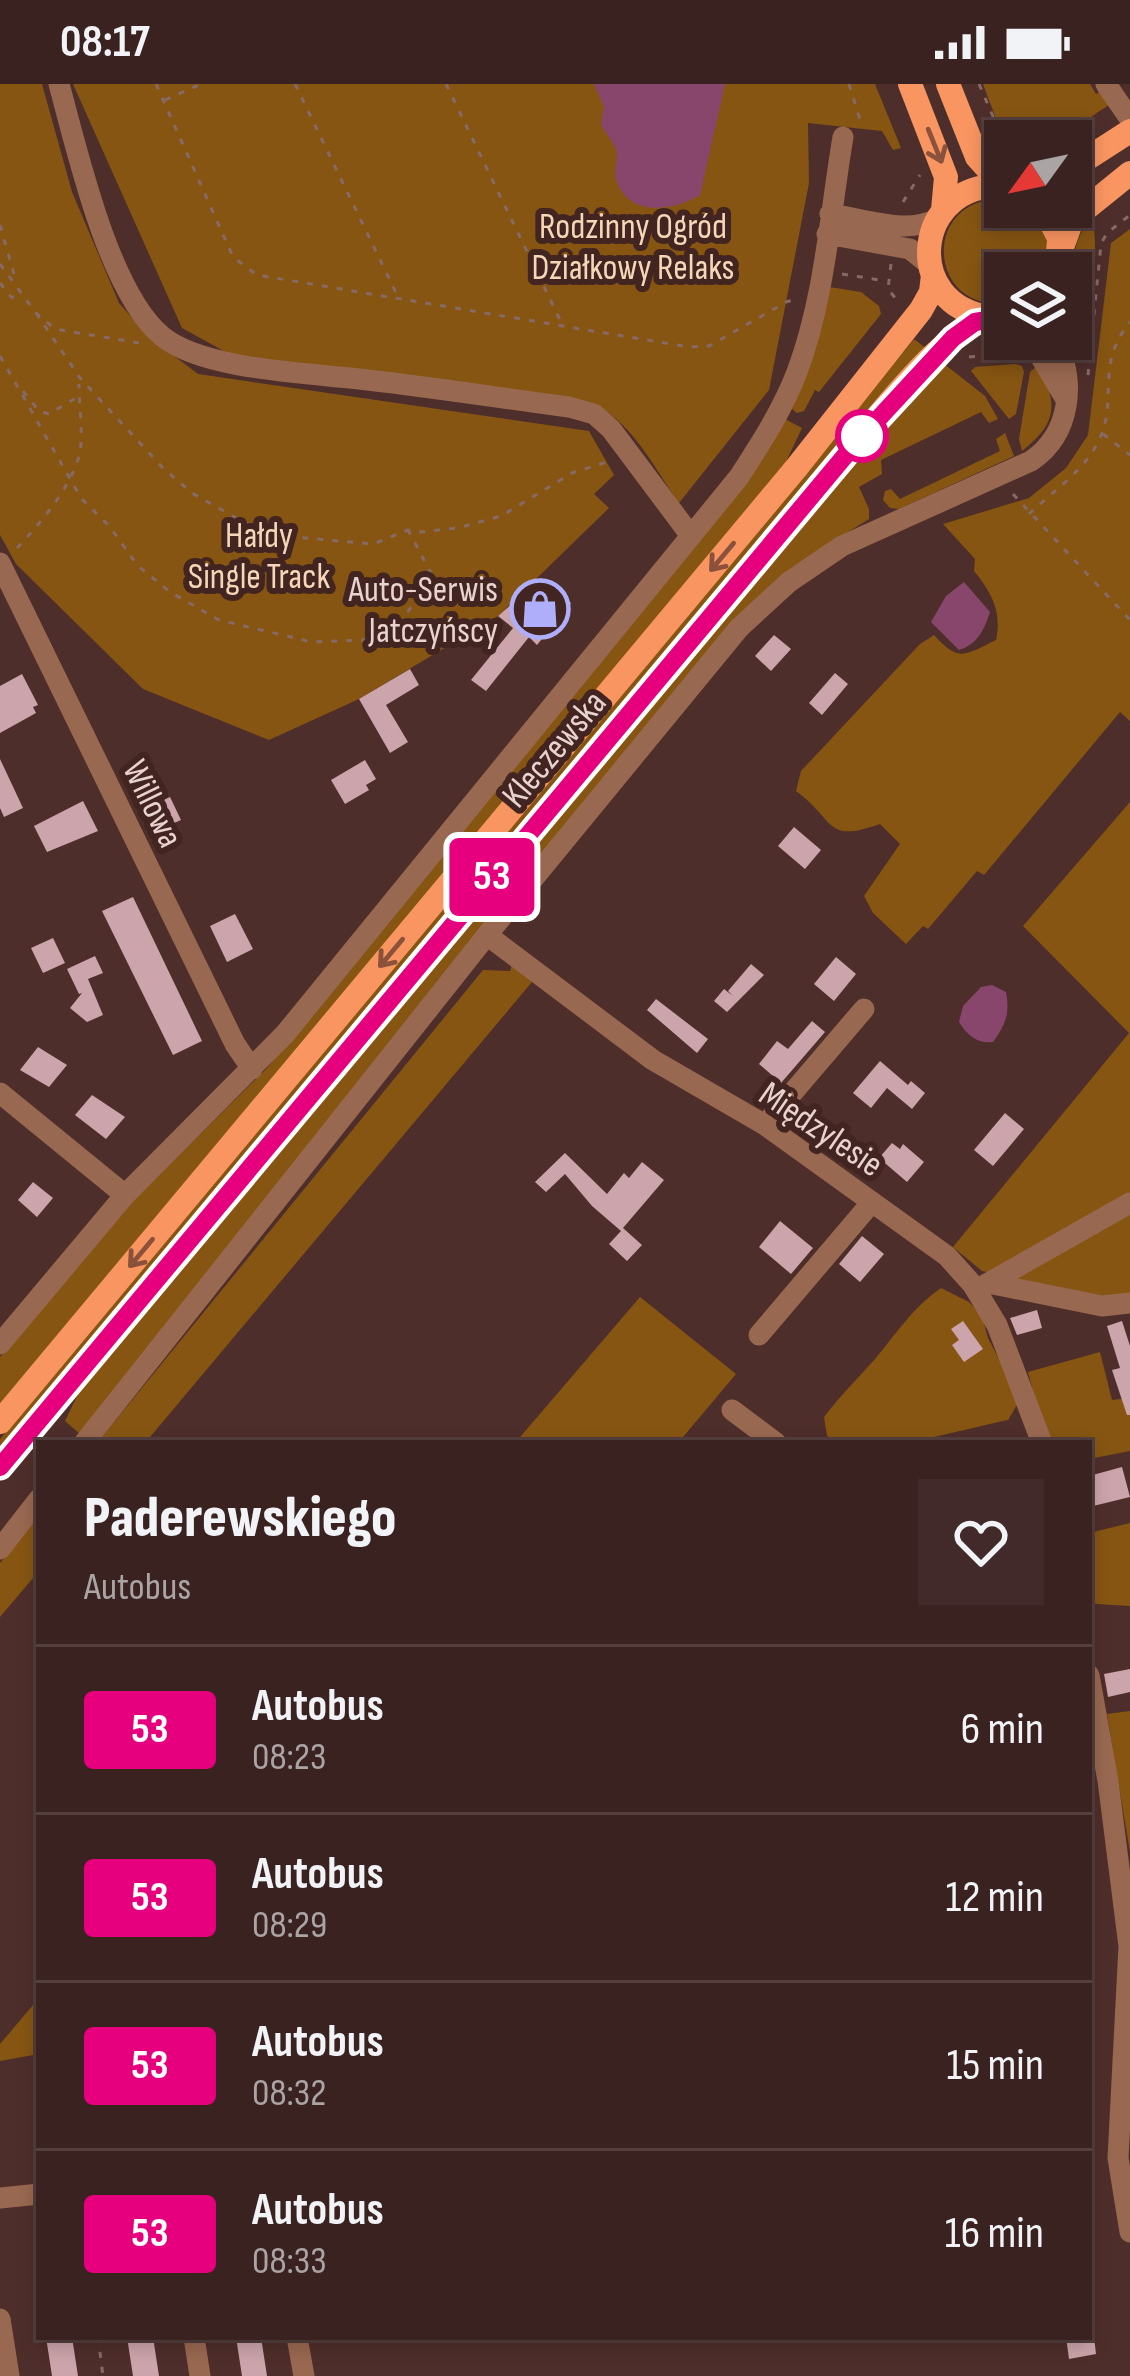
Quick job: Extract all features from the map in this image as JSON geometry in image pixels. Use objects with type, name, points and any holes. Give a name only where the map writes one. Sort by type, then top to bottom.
[{"type":"main road","name":"Kleczewska","points":[[0,1422],[797,467],[921,310],[931,292],[930,236],[940,214],[946,177],[910,84]]},
{"type":"main road","points":[[948,84],[984,165]]},
{"type":"main road","points":[[1092,155],[1130,131]]},
{"type":"main road","points":[[1062,252],[1072,220],[1130,173]]},
{"type":"main road","points":[[940,214],[964,193],[984,190]]},
{"type":"main road","points":[[931,270],[952,302],[984,316]]},
{"type":"main road","name":"Kleczewska","points":[[0,1467],[854,445],[953,338],[984,321]]},
{"type":"street","points":[[59,84],[78,159],[114,261],[164,339],[239,366],[594,414],[691,536]]},
{"type":"street","points":[[1106,84],[1130,119]]},
{"type":"street","name":"Kleczewska","points":[[0,1344],[125,1195],[253,1069],[739,477],[774,422],[802,359],[823,271],[843,136]]},
{"type":"street","points":[[829,224],[919,226],[940,214]]},
{"type":"street","points":[[829,224],[910,249],[931,270]]},
{"type":"street","points":[[1042,360],[1065,398]]},
{"type":"street","points":[[86,1440],[721,648],[774,595],[859,537],[1030,461],[1047,448],[1060,429],[1068,372],[1063,360]]},
{"type":"street","name":"Willowa","points":[[0,564],[235,1044],[253,1069]]},
{"type":"street","name":"Międzylesie","points":[[487,935],[653,1060],[765,1125],[928,1240],[982,1286],[1041,1440]]},
{"type":"street","points":[[765,1125],[864,1010]]},
{"type":"street","points":[[0,1093],[125,1195]]},
{"type":"street","points":[[759,1335],[872,1202]]},
{"type":"street","points":[[982,1286],[1130,1203]]},
{"type":"street","points":[[982,1286],[1102,1306],[1130,1303]]},
{"type":"street","points":[[732,1410],[772,1440]]},
{"type":"street","points":[[0,1549],[36,1503]]},
{"type":"street","points":[[1092,1692],[1129,1946],[1118,2158],[1130,2232]]},
{"type":"street","points":[[0,2198],[36,2194]]},
{"type":"street","points":[[0,2319],[9,2376]]},
{"type":"street","points":[[194,2340],[200,2376]]},
{"type":"street","points":[[298,2340],[304,2376]]},
{"type":"path","points":[[156,84],[240,266],[257,275],[657,344],[709,346],[788,301],[816,305]]},
{"type":"path","points":[[163,100],[201,84]]},
{"type":"path","points":[[296,84],[400,301]]},
{"type":"path","points":[[446,84],[564,328]]},
{"type":"path","points":[[843,136],[862,133],[862,116],[849,84]]},
{"type":"path","points":[[980,84],[995,120]]},
{"type":"path","points":[[0,225],[17,286]]},
{"type":"path","points":[[0,264],[79,381],[112,417],[192,493],[256,529],[282,536],[373,544],[408,530],[458,528],[490,520],[572,472],[630,454]]},
{"type":"path","points":[[823,271],[888,281]]},
{"type":"path","points":[[0,283],[11,297],[26,298]]},
{"type":"path","points":[[36,313],[55,329],[145,343]]},
{"type":"path","points":[[1030,514],[1072,475],[1102,433],[1109,356],[1130,322]]},
{"type":"path","points":[[0,356],[68,477],[138,566],[170,592],[219,620],[311,642],[388,640],[430,581],[431,573],[408,530]]},
{"type":"path","points":[[16,383],[39,411],[49,414],[74,400],[79,381]]},
{"type":"path","points":[[0,564],[40,524],[82,447],[79,381]]},
{"type":"path","points":[[1102,433],[1130,455]]},
{"type":"path","points":[[1002,474],[1030,514],[1130,620]]},
{"type":"path","points":[[98,2340],[103,2376]]},
{"type":"green space","name":"Hałdy Single Track","points":[[0,84],[42,84],[72,192],[119,303],[149,337],[198,374],[589,431],[614,475],[594,494],[609,508],[498,616],[359,699],[269,740],[143,689],[16,564],[0,535]]},
{"type":"green space","name":"Rodzinny Ogród Działkowy Relaks","points":[[73,84],[875,84],[901,148],[893,150],[882,131],[808,123],[809,183],[769,390],[679,503],[629,431],[588,402],[231,355],[182,328]]},
{"type":"green space","points":[[983,84],[1090,84],[1109,105],[1085,120],[996,120]]},
{"type":"green space","points":[[984,202],[984,228],[1042,228],[1047,249],[984,252],[984,301],[960,290],[948,273],[944,254],[947,234],[957,216]]},
{"type":"green space","points":[[1092,222],[1095,248],[1092,288],[1092,252],[1075,252],[1084,228],[1092,228]]},
{"type":"green space","points":[[1130,229],[1130,721],[1120,712],[984,875],[977,871],[928,929],[923,926],[906,944],[873,913],[864,896],[900,844],[880,824],[849,831],[832,826],[796,791],[801,771],[920,644],[934,635],[950,650],[963,654],[996,640],[996,612],[974,571],[975,559],[943,524],[1029,498],[1066,468],[1088,435],[1111,243]]},
{"type":"green space","points":[[829,287],[861,292],[879,306],[881,314],[819,392],[815,390],[804,411],[797,413],[791,408]]},
{"type":"green space","points":[[914,339],[927,349],[0,1450],[0,1439]]},
{"type":"green space","points":[[943,363],[985,396],[998,419],[989,423],[981,412],[881,460],[882,474],[859,487],[869,519],[814,553],[80,1434],[65,1421],[80,1390],[818,503]]},
{"type":"green space","points":[[1015,364],[1024,372],[1016,414],[1009,419],[971,371]]},
{"type":"green space","points":[[1038,365],[1049,391],[1051,412],[1042,431],[1022,451],[1019,439],[1030,372]]},
{"type":"green space","points":[[785,419],[802,428],[784,466],[0,1404],[0,1357],[119,1215],[267,1068],[736,494]]},
{"type":"green space","points":[[1005,433],[1014,456],[899,509],[883,500],[885,491],[891,489],[900,499],[1000,451],[996,439]]},
{"type":"green space","points":[[1130,802],[1130,1299],[1116,1300],[982,1271],[953,1247],[1129,1033],[1023,926]]},
{"type":"green space","points":[[512,965],[532,982],[148,1440],[99,1440],[483,970],[510,971]]},
{"type":"green space","points":[[941,1288],[969,1302],[982,1316],[988,1338],[1020,1400],[1008,1420],[913,1440],[827,1436],[824,1417]]},
{"type":"green space","points":[[640,1297],[736,1374],[681,1440],[518,1440]]},
{"type":"green space","points":[[1100,1352],[1112,1400],[1130,1398],[1130,1451],[1092,1458],[1092,1440],[1046,1440],[1028,1372]]},
{"type":"green space","points":[[36,1519],[36,1575],[0,1617],[0,1563]]},
{"type":"green space","points":[[1130,1523],[1130,1606],[1092,1601],[1092,1532]]},
{"type":"green space","points":[[1130,1711],[1130,1852],[1107,1714]]},
{"type":"green space","points":[[36,2002],[36,2055],[0,2061],[0,2044]]},
{"type":"shaded area","points":[[594,84],[725,84],[700,195],[677,205],[652,208],[622,192],[615,175],[616,150],[601,124],[604,107]]},
{"type":"shaded area","points":[[964,582],[990,612],[979,636],[959,650],[931,622],[946,596]]},
{"type":"shaded area","points":[[992,985],[1006,992],[1007,1012],[993,1042],[982,1042],[959,1022],[963,1006],[981,987]]},
{"type":"building","points":[[541,578],[571,603],[537,645],[529,637],[486,691],[471,680],[513,628],[498,616]]},
{"type":"building","points":[[774,635],[791,649],[771,671],[755,656]]},
{"type":"building","points":[[410,669],[419,685],[386,705],[408,742],[390,753],[359,699]]},
{"type":"building","points":[[835,673],[848,684],[822,715],[809,703]]},
{"type":"building","points":[[22,674],[38,705],[33,707],[36,713],[0,733],[0,686]]},
{"type":"building","points":[[0,759],[23,808],[4,817],[0,808]]},
{"type":"building","points":[[365,760],[376,779],[366,785],[369,790],[345,804],[331,780]]},
{"type":"building","points":[[170,797],[181,820],[161,829],[150,806]]},
{"type":"building","points":[[83,801],[98,831],[47,852],[34,826]]},
{"type":"building","points":[[794,827],[821,850],[805,869],[778,846]]},
{"type":"building","points":[[133,897],[202,1041],[173,1055],[102,911]]},
{"type":"building","points":[[235,914],[253,949],[227,962],[210,926]]},
{"type":"building","points":[[53,938],[65,963],[43,973],[31,948]]},
{"type":"building","points":[[95,956],[103,973],[88,979],[103,1015],[87,1022],[70,1008],[82,993],[67,969]]},
{"type":"building","points":[[836,957],[856,974],[834,1001],[814,984]]},
{"type":"building","points":[[751,964],[764,975],[727,1012],[714,1001],[724,989],[733,996],[728,991]]},
{"type":"building","points":[[656,999],[708,1039],[697,1053],[647,1010]]},
{"type":"building","points":[[812,1021],[825,1032],[781,1083],[759,1064],[777,1041],[788,1049]]},
{"type":"building","points":[[38,1047],[67,1065],[49,1087],[20,1070]]},
{"type":"building","points":[[880,1061],[925,1093],[912,1109],[887,1088],[871,1108],[853,1093]]},
{"type":"building","points":[[92,1095],[125,1117],[106,1139],[75,1115]]},
{"type":"building","points":[[1005,1113],[1024,1129],[993,1166],[974,1150]]},
{"type":"building","points":[[892,1143],[900,1149],[903,1144],[924,1162],[907,1182],[879,1158]]},
{"type":"building","points":[[565,1153],[607,1194],[624,1173],[629,1178],[642,1162],[664,1180],[623,1228],[642,1245],[627,1261],[609,1244],[621,1231],[565,1174],[546,1192],[535,1182]]},
{"type":"building","points":[[33,1182],[53,1198],[37,1217],[18,1200]]},
{"type":"building","points":[[780,1221],[813,1248],[791,1274],[759,1247]]},
{"type":"building","points":[[862,1236],[884,1254],[860,1282],[839,1264]]},
{"type":"building","points":[[1037,1310],[1042,1328],[1017,1335],[1010,1318]]},
{"type":"building","points":[[963,1321],[983,1349],[964,1362],[952,1345],[959,1340],[951,1329]]},
{"type":"building","points":[[1122,1321],[1130,1346],[1130,1415],[1112,1370],[1120,1368],[1107,1326]]},
{"type":"building","points":[[1122,1467],[1130,1497],[1092,1506],[1092,1475]]},
{"type":"building","points":[[1130,1669],[1130,1692],[1108,1697],[1104,1674]]},
{"type":"building","points":[[1094,2337],[1096,2354],[1069,2359],[1066,2340]]},
{"type":"building","points":[[46,2340],[72,2340],[78,2376],[52,2376]]},
{"type":"building","points":[[127,2340],[153,2340],[159,2376],[133,2376]]},
{"type":"building","points":[[236,2340],[261,2340],[267,2376],[242,2376]]},
{"type":"bus line","name":"53","points":[[0,1467],[854,445],[953,338],[984,320]]},
{"type":"place","name":"Auto-Serwis Jatczyńscy","points":[[540,609]]}]
